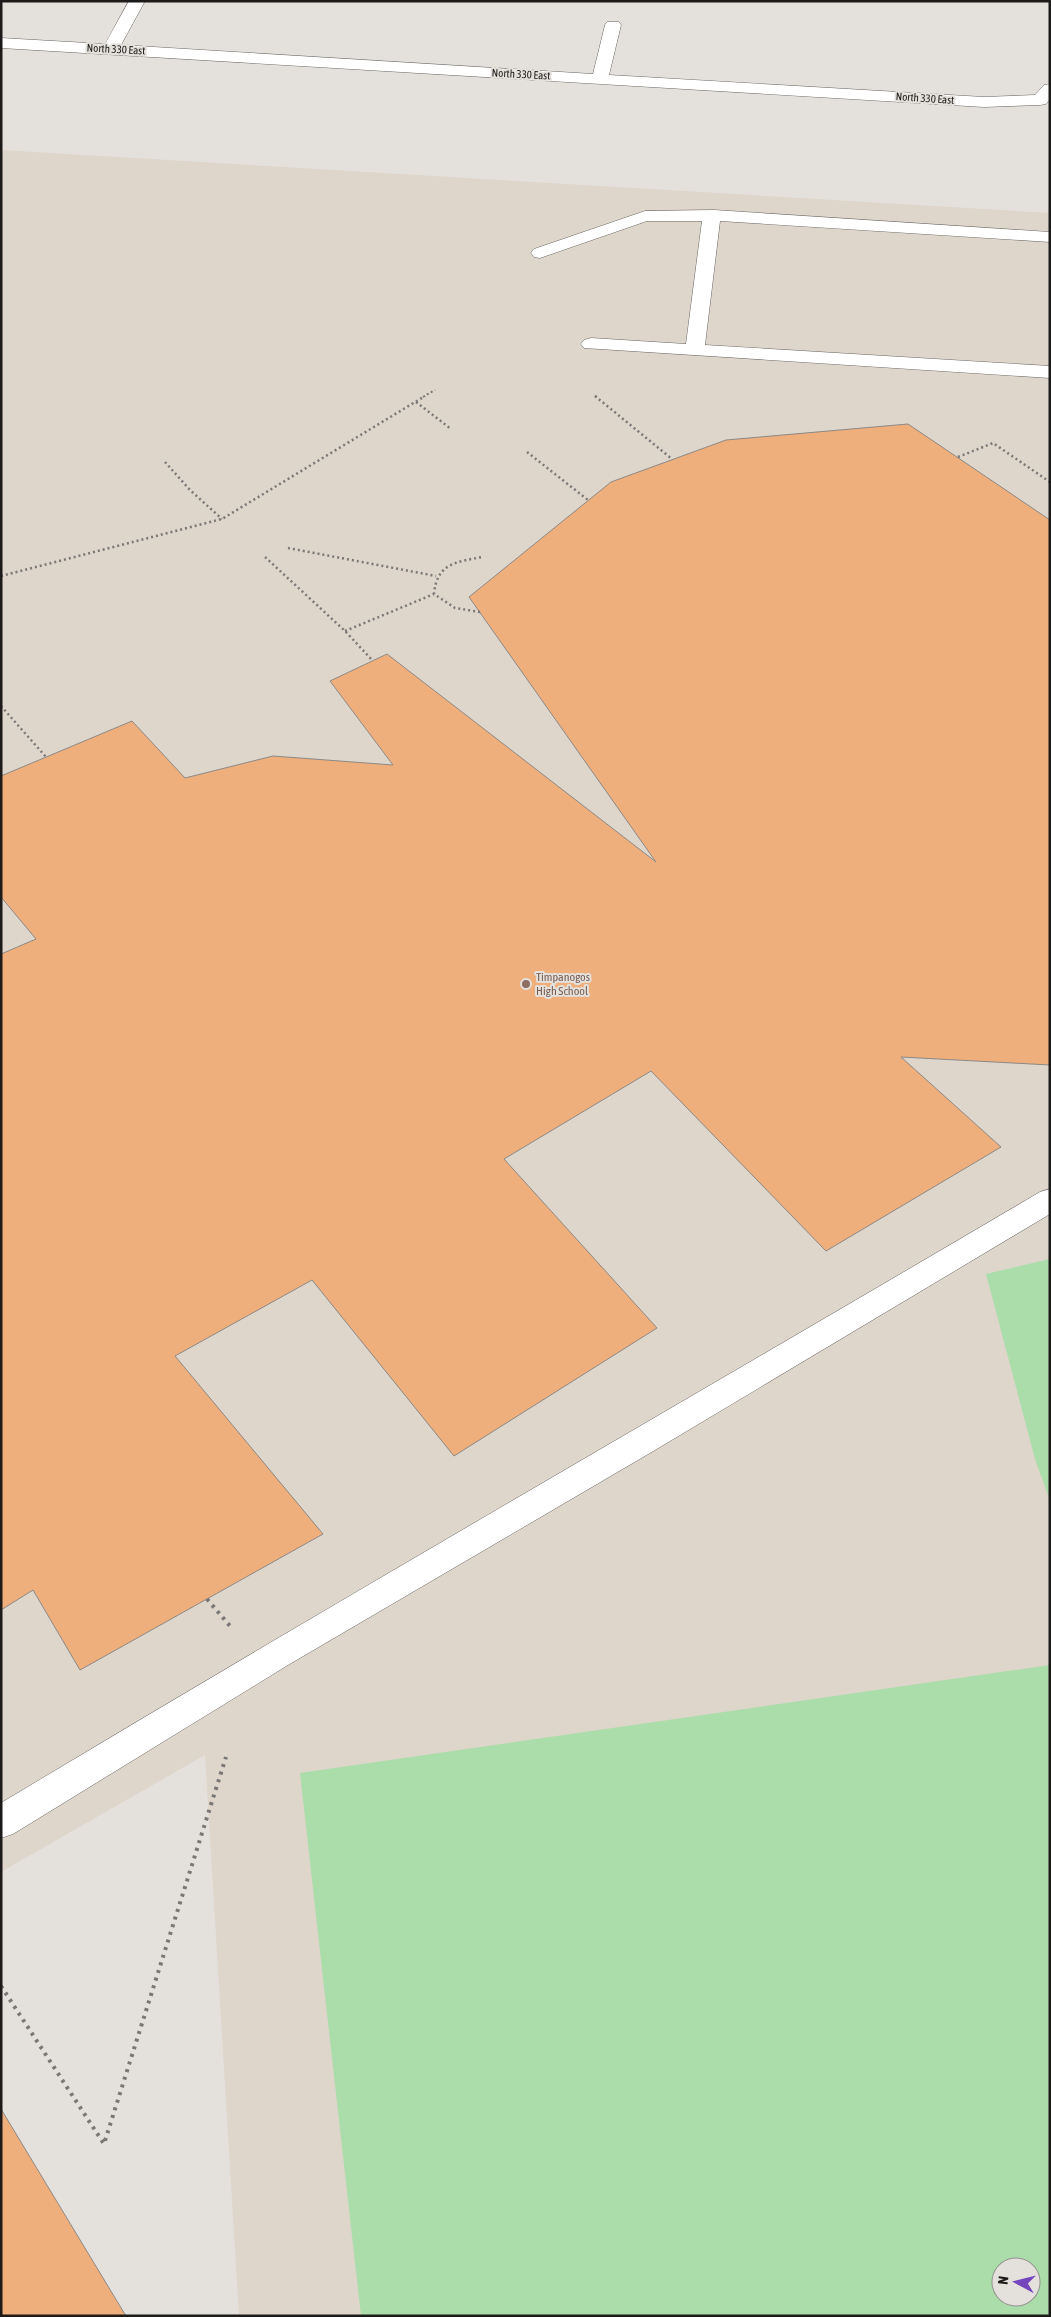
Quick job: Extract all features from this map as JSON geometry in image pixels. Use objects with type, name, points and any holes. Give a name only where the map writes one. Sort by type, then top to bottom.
[{"type":"street","points":[[112,49],[137,1]]},
{"type":"street","points":[[600,78],[613,25]]},
{"type":"street","name":"North 330 East","points":[[1,43],[984,102],[1045,94]]},
{"type":"street","points":[[540,253],[645,216],[714,215],[1050,237]]},
{"type":"street","points":[[695,350],[709,224],[714,215]]},
{"type":"street","points":[[591,344],[1050,372]]},
{"type":"street","points":[[1,1822],[238,1678],[639,1444],[1050,1200]]},
{"type":"path","points":[[1,576],[222,520],[435,390]]},
{"type":"path","points":[[595,396],[672,459]]},
{"type":"path","points":[[416,402],[451,429]]},
{"type":"path","points":[[958,457],[993,443],[1050,482]]},
{"type":"path","points":[[527,452],[588,500]]},
{"type":"path","points":[[164,462],[222,520]]},
{"type":"path","points":[[288,548],[436,576]]},
{"type":"path","points":[[265,557],[373,661]]},
{"type":"path","points":[[480,612],[459,611],[444,605],[434,594],[436,576],[447,566],[482,557]]},
{"type":"path","points":[[344,631],[434,594]]},
{"type":"path","points":[[1,706],[46,757]]},
{"type":"path","points":[[207,1599],[232,1629]]},
{"type":"path","points":[[1,1986],[104,2144],[226,1757]]},
{"type":"shaded area","name":"Timpanogos High School","points":[[1,150],[1050,213],[1050,2316],[239,2316],[205,1755],[1,1872]]},
{"type":"green space","points":[[1050,1259],[1050,1501],[1035,1459],[986,1274]]},
{"type":"green space","points":[[1050,1665],[1050,2316],[361,2316],[300,1773]]},
{"type":"building","points":[[908,424],[1050,520],[1050,1065],[901,1057],[1001,1147],[826,1251],[651,1071],[504,1159],[657,1328],[454,1456],[312,1280],[175,1356],[323,1534],[80,1670],[33,1590],[1,1610],[1,954],[36,939],[1,897],[1,776],[132,721],[185,778],[273,756],[393,765],[330,681],[387,654],[656,862],[469,597],[611,482],[726,440]]},
{"type":"building","points":[[1,2109],[126,2316],[1,2316]]},
{"type":"place","name":"Timpanogos High School","points":[[526,984]]}]
